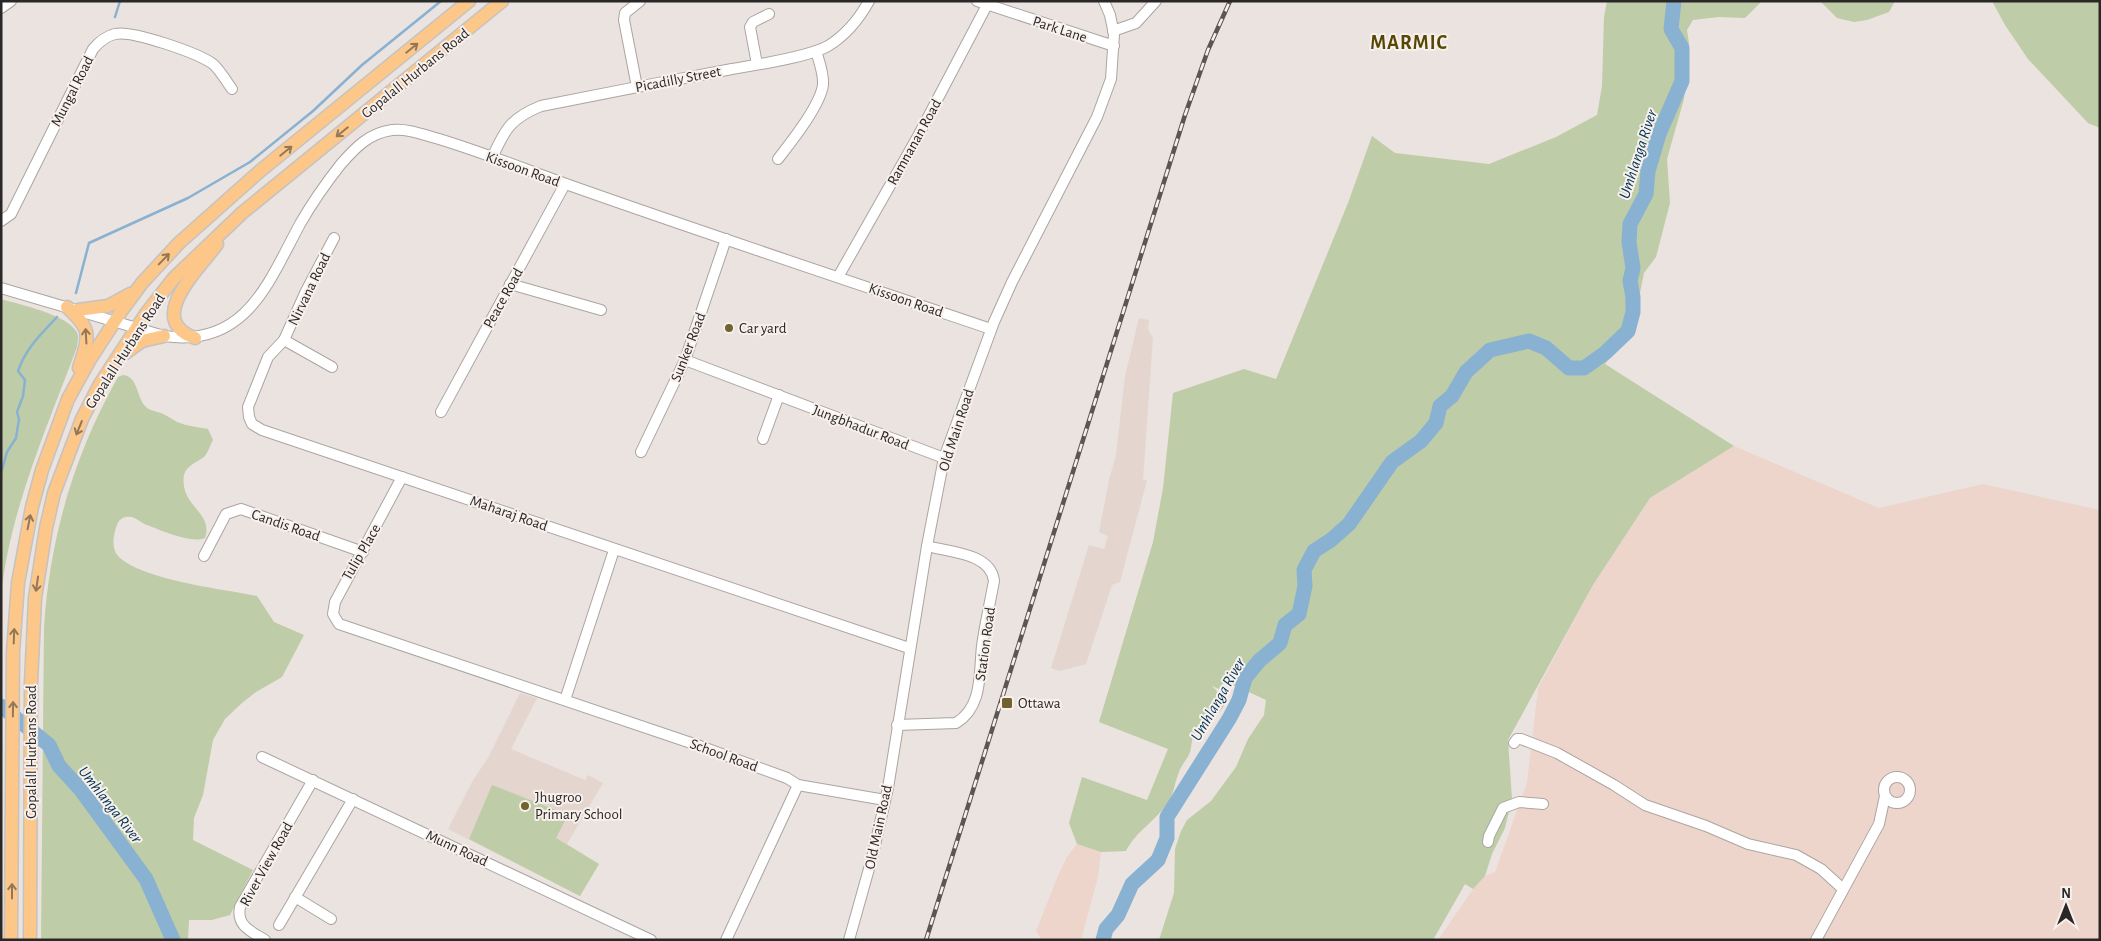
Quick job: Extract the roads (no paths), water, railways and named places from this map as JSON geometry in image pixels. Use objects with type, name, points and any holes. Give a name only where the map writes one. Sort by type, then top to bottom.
[{"type":"main road","name":"Gopalall Hurbans Road","points":[[11,940],[13,668],[18,583],[32,507],[42,470],[68,399],[114,322],[149,276],[179,244],[221,204],[469,1]]},
{"type":"main road","name":"Gopalall Hurbans Road","points":[[30,940],[31,683],[35,598],[46,528],[54,493],[82,419],[100,384],[118,359],[136,328],[174,278],[242,212],[502,1]]},
{"type":"main road","points":[[195,338],[179,330],[174,320],[173,308],[189,282],[242,212]]},
{"type":"main road","points":[[72,308],[108,306],[116,303],[126,297],[149,276]]},
{"type":"main road","points":[[68,399],[86,343],[87,333],[81,320],[72,308]]},
{"type":"main road","points":[[118,359],[142,342],[164,336]]},
{"type":"street","points":[[1,8],[11,1]]},
{"type":"street","points":[[638,87],[624,20],[625,13],[640,1]]},
{"type":"street","name":"Picadilly Street","points":[[492,158],[504,132],[512,121],[525,112],[541,106],[816,51],[828,46],[844,33],[860,17],[869,1]]},
{"type":"street","name":"Old Main Road","points":[[849,940],[885,800],[926,546],[944,458],[991,329],[1012,282],[1097,117],[1111,79],[1114,46],[1113,31],[1110,15],[1104,1]]},
{"type":"street","points":[[1113,31],[1136,23],[1156,1]]},
{"type":"street","name":"Park Lane","points":[[982,3],[1114,46]]},
{"type":"street","name":"Ramnanan Road","points":[[838,277],[917,138],[982,3]]},
{"type":"street","points":[[757,64],[750,27],[753,22],[769,14]]},
{"type":"street","name":"Mungal Road","points":[[1,221],[11,214],[93,49],[102,40],[114,34],[125,32],[197,56],[214,65],[232,89]]},
{"type":"street","points":[[778,159],[801,128],[820,94],[823,80],[816,51]]},
{"type":"street","name":"Kissoon Road","points":[[1,288],[164,336],[195,338],[209,335],[234,323],[252,306],[267,286],[316,197],[349,155],[362,142],[377,134],[393,130],[414,132],[991,329]]},
{"type":"street","name":"Peace Road","points":[[441,412],[565,184]]},
{"type":"street","name":"Nirvana Road","points":[[284,340],[306,291],[334,238]]},
{"type":"street","name":"Sunker Road","points":[[641,452],[685,360],[726,239]]},
{"type":"street","points":[[510,284],[602,310]]},
{"type":"street","points":[[284,340],[332,367]]},
{"type":"street","name":"Maharaj Road","points":[[284,340],[268,357],[256,382],[248,407],[248,417],[252,424],[262,430],[909,648]]},
{"type":"street","name":"Jungbhadur Road","points":[[685,360],[944,458]]},
{"type":"street","points":[[763,438],[779,395]]},
{"type":"street","name":"Tulip Place","points":[[344,626],[334,618],[333,609],[335,602],[402,477]]},
{"type":"street","name":"Candis Road","points":[[204,556],[226,514],[241,509],[363,552]]},
{"type":"street","name":"Station Road","points":[[897,725],[956,723],[962,719],[973,704],[981,680],[982,645],[994,581],[992,572],[978,559],[926,546]]},
{"type":"street","points":[[565,700],[614,550]]},
{"type":"street","name":"School Road","points":[[344,626],[697,745],[787,778],[798,785],[885,800]]},
{"type":"street","points":[[1514,742],[1517,739],[1521,739],[1556,753],[1614,785],[1645,805],[1706,826],[1748,844],[1796,855],[1821,869],[1844,889]]},
{"type":"street","name":"Munn Road","points":[[262,757],[651,940]]},
{"type":"street","points":[[1816,940],[1879,824],[1899,803],[1907,799],[1910,791],[1907,783],[1901,778],[1888,780],[1884,788],[1885,796],[1879,824]]},
{"type":"street","name":"River View Road","points":[[265,940],[243,926],[239,917],[240,908],[313,780]]},
{"type":"street","points":[[726,940],[798,785]]},
{"type":"street","points":[[1885,796],[1891,802],[1899,803]]},
{"type":"street","points":[[874,797],[882,814]]},
{"type":"street","points":[[279,925],[352,799]]},
{"type":"street","points":[[1488,842],[1489,836],[1503,808],[1519,802],[1543,804]]},
{"type":"street","points":[[295,897],[331,919]]},
{"type":"waterway","points":[[115,17],[120,1]]},
{"type":"waterway","points":[[76,293],[89,243],[188,198],[250,162],[313,111],[362,65],[441,1]]},
{"type":"waterway","name":"Umhlanga River","points":[[1103,940],[1106,929],[1118,915],[1132,884],[1158,860],[1167,838],[1167,817],[1229,719],[1239,700],[1245,678],[1259,661],[1280,643],[1285,625],[1299,614],[1305,586],[1304,570],[1314,551],[1331,540],[1349,524],[1392,462],[1421,441],[1436,423],[1440,406],[1452,396],[1466,372],[1490,350],[1529,341],[1546,348],[1569,368],[1584,368],[1605,353],[1628,331],[1633,312],[1630,281],[1633,268],[1629,242],[1630,224],[1646,194],[1648,171],[1659,134],[1682,81],[1682,48],[1671,29],[1674,1]]},
{"type":"waterway","points":[[1,473],[7,452],[16,438],[19,419],[17,412],[23,396],[25,380],[18,371],[30,348],[57,317]]},
{"type":"waterway","name":"Umhlanga River","points":[[1,706],[49,745],[59,766],[81,790],[146,879],[173,940]]},
{"type":"railway","points":[[926,940],[1185,115],[1208,50],[1230,1]]},
{"type":"place","name":"Car yard","points":[[729,328]]},
{"type":"place","name":"Ottawa","points":[[1007,703]]},
{"type":"place","name":"Jhugroo Primary School","points":[[525,806]]},
{"type":"district","name":"MARMIC","points":[[1409,42]]}]
